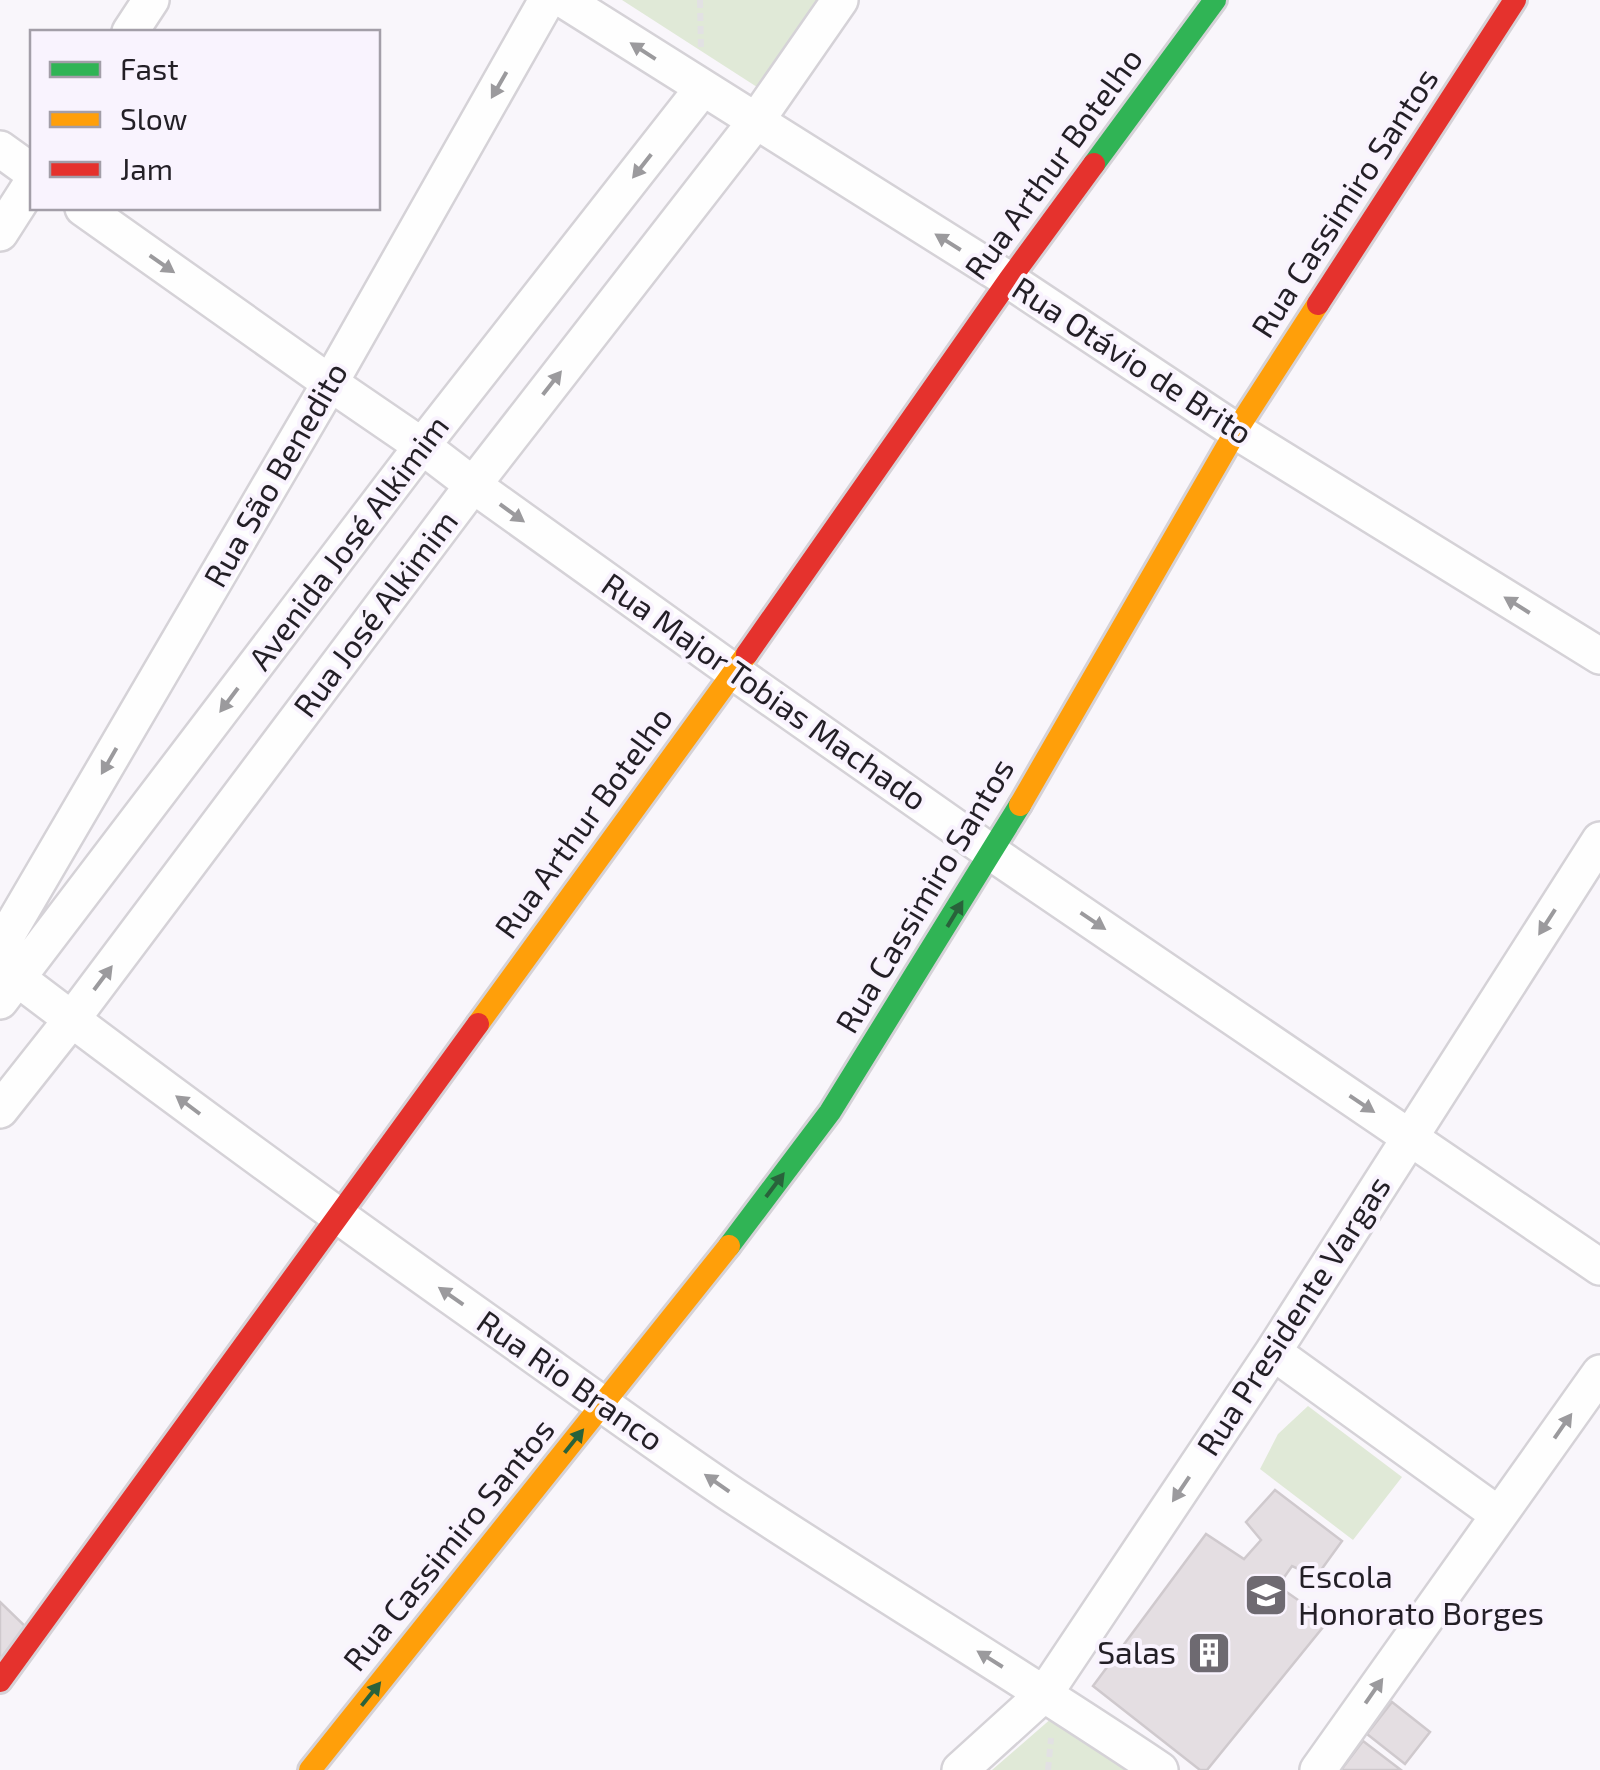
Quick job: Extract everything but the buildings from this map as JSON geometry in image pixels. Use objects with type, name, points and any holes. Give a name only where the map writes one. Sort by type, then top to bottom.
[{"type":"street","points":[[131,30],[151,0]]},
{"type":"street","name":"Rua São Benedito","points":[[4,973],[547,0]]},
{"type":"street","name":"Rua Otávio de Brito","points":[[564,0],[1008,280],[1236,431],[1600,656]]},
{"type":"street","name":"Rua José Alkimim","points":[[0,1110],[472,485],[756,121],[840,0]]},
{"type":"street","name":"Rua Arthur Botelho","points":[[0,1681],[734,672],[1008,280],[1215,0]]},
{"type":"street","name":"Rua Cassimiro Santos","points":[[310,1770],[700,1283],[830,1112],[992,853],[1236,431],[1515,0]]},
{"type":"street","name":"Avenida José Alkimim","points":[[4,973],[702,89]]},
{"type":"street","points":[[0,149],[30,171]]},
{"type":"street","points":[[0,233],[30,185]]},
{"type":"street","name":"Rua Major Tobias Machado","points":[[86,210],[992,853],[1600,1268]]},
{"type":"street","name":"Rua Presidente Vargas","points":[[960,1770],[1045,1693],[1272,1352],[1600,840]]},
{"type":"street","name":"Rua Rio Branco","points":[[4,973],[603,1404],[766,1516],[1160,1770]]},
{"type":"street","points":[[1272,1352],[1500,1514]]},
{"type":"street","points":[[1318,1770],[1600,1373]]},
{"type":"green space","points":[[622,0],[821,0],[757,87]]},
{"type":"green space","points":[[1308,1406],[1402,1477],[1353,1540],[1260,1469],[1278,1434]]},
{"type":"green space","points":[[1053,1717],[1125,1770],[992,1770]]},
{"type":"traffic: fast","points":[[1094,164],[1215,0]]},
{"type":"traffic: fast","points":[[729,1246],[830,1112],[1020,805]]},
{"type":"traffic: slow","points":[[1020,805],[1236,431],[1318,304]]},
{"type":"traffic: slow","points":[[478,1024],[747,654]]},
{"type":"traffic: slow","points":[[310,1770],[729,1246]]},
{"type":"traffic: jam","points":[[1318,304],[1515,0]]},
{"type":"traffic: jam","points":[[747,654],[1094,164]]},
{"type":"traffic: jam","points":[[0,1681],[478,1024]]},
{"type":"place","name":"Escola Honorato Borges","points":[[1266,1595]]},
{"type":"place","name":"Salas","points":[[1209,1653]]}]
